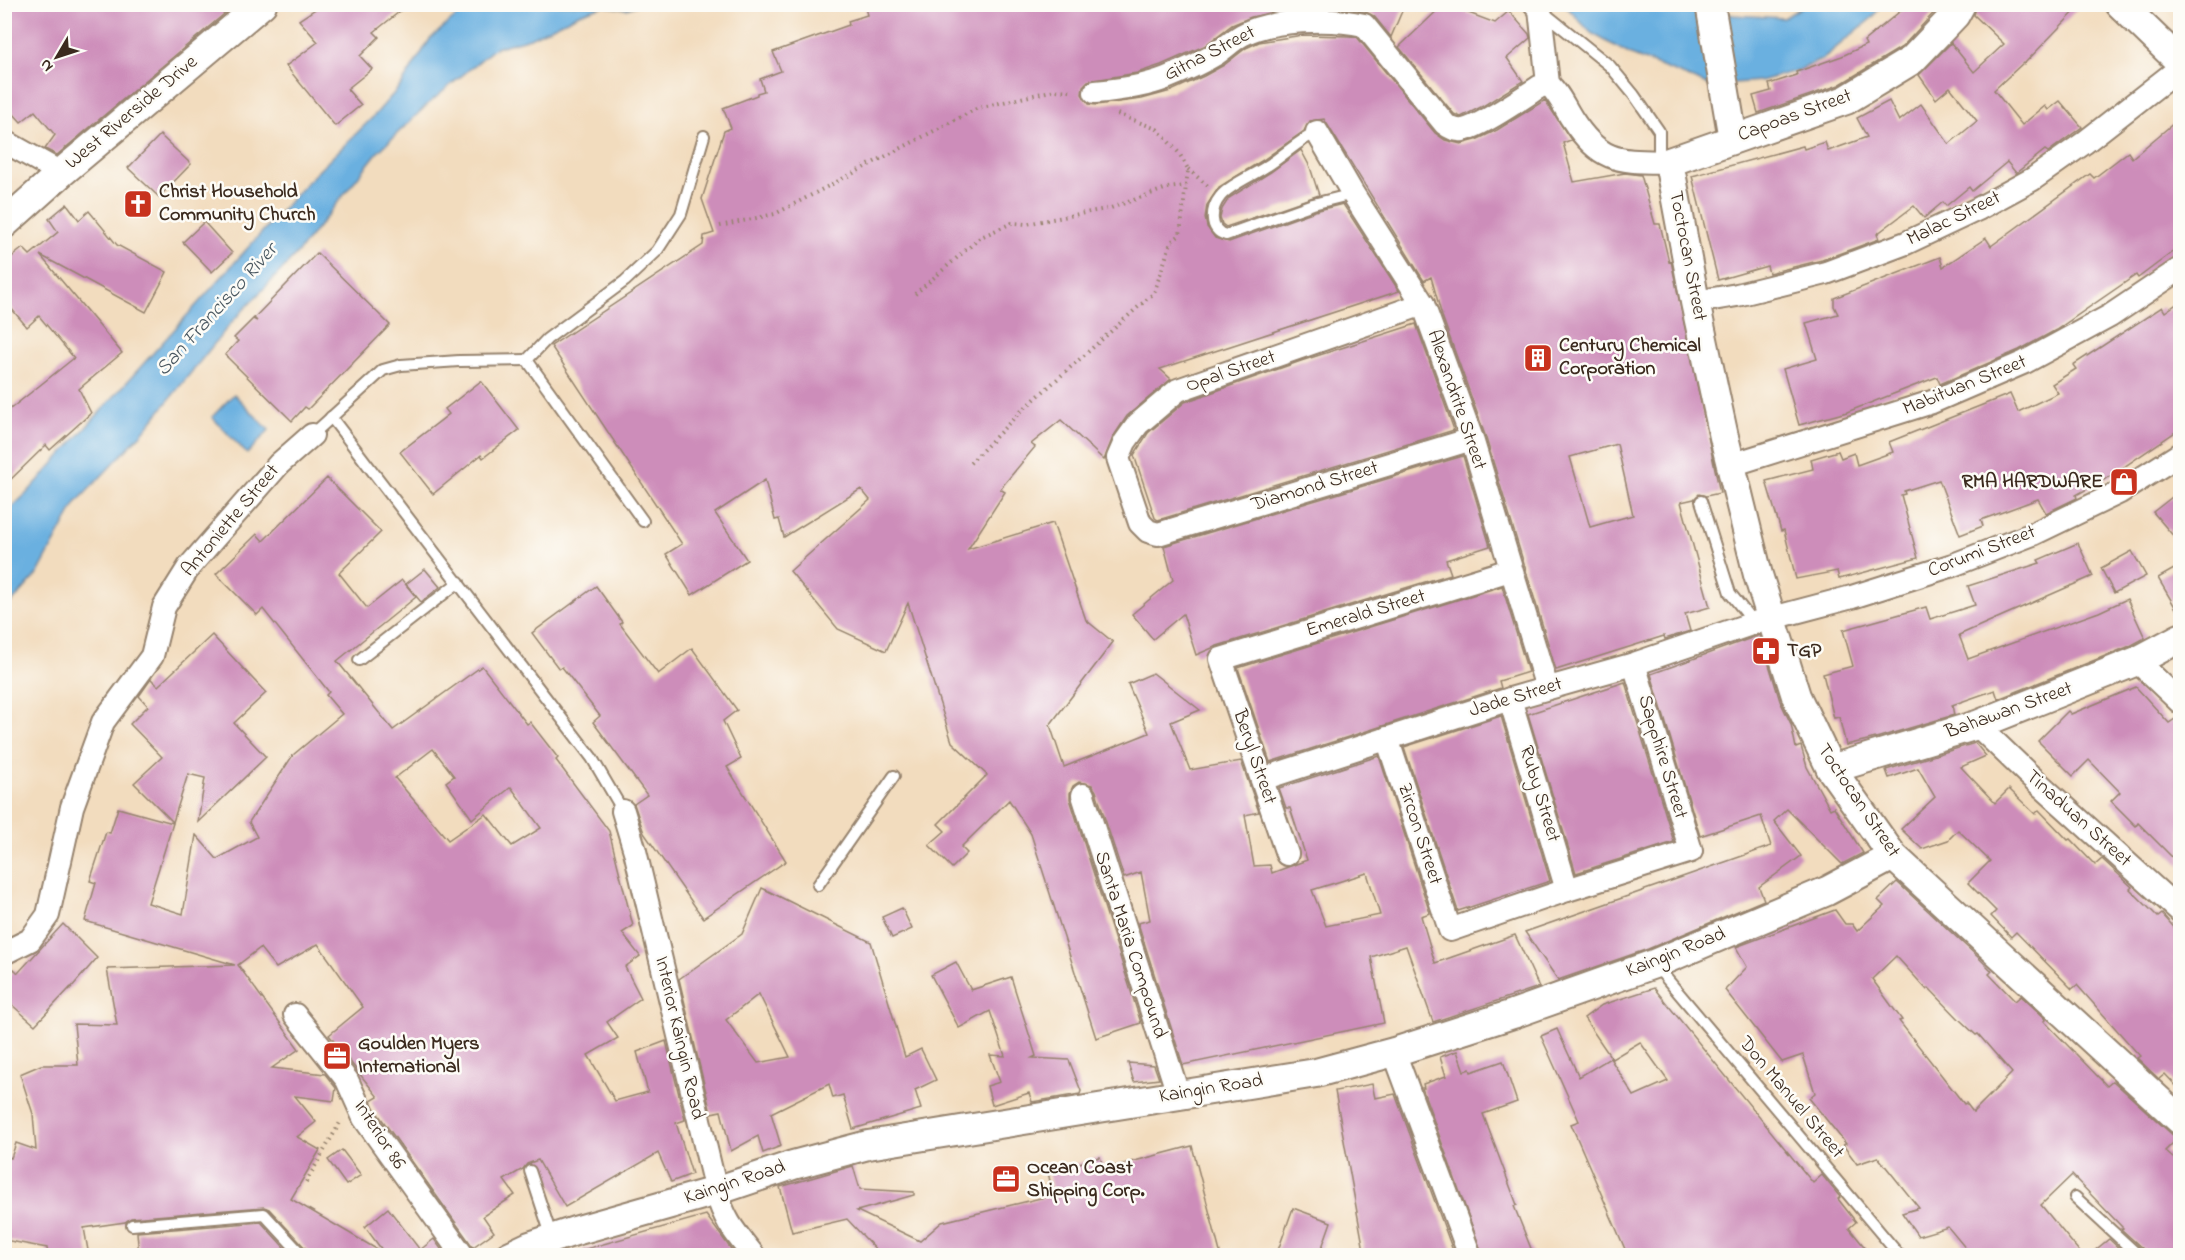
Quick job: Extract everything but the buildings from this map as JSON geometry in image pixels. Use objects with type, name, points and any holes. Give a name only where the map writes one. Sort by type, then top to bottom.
[{"type":"street","name":"West Riverside Drive","points":[[4,224],[61,173],[262,4]]},
{"type":"street","points":[[1710,4],[1733,139]]},
{"type":"street","name":"Capoas Street","points":[[1664,161],[1846,100],[1912,60],[1955,15],[1961,4]]},
{"type":"street","points":[[2120,4],[2181,63]]},
{"type":"street","points":[[1538,7],[1548,84],[1588,142],[1600,152],[1630,161],[1664,161]]},
{"type":"street","name":"Gitna Street","points":[[1095,92],[1137,87],[1167,78],[1215,54],[1242,35],[1253,31],[1273,25],[1320,22],[1356,23],[1368,28],[1445,123],[1456,130],[1463,130],[1479,123],[1539,87],[1548,84]]},
{"type":"street","name":"Malac Street","points":[[1695,302],[1737,295],[1826,273],[1906,243],[1978,209],[2033,179],[2181,68]]},
{"type":"street","name":"Alexandrite Street","points":[[1317,132],[1353,194],[1423,304],[1472,439],[1547,688]]},
{"type":"street","points":[[4,141],[61,173]]},
{"type":"street","name":"Toctocan Street","points":[[1664,161],[1731,465],[1758,575],[1762,621],[1832,769],[1893,856],[2181,1120]]},
{"type":"street","name":"Mabituan Street","points":[[1731,465],[1932,402],[2025,362],[2110,316],[2181,268]]},
{"type":"street","name":"Opal Street","points":[[1158,534],[1148,531],[1140,523],[1118,458],[1125,442],[1146,417],[1178,390],[1423,304]]},
{"type":"street","name":"Antoniette Street","points":[[4,953],[30,940],[48,915],[72,807],[103,722],[152,656],[164,607],[189,567],[279,465],[312,435]]},
{"type":"street","name":"Diamond Street","points":[[1158,534],[1472,439]]},
{"type":"street","name":"Corumi Street","points":[[1762,621],[1919,576],[2033,534],[2120,492],[2181,454]]},
{"type":"street","name":"Emerald Street","points":[[1221,659],[1510,570]]},
{"type":"street","name":"Jade Street","points":[[1262,779],[1510,699],[1634,664],[1762,621]]},
{"type":"street","name":"Bahawan Street","points":[[1832,769],[1977,725],[2137,661],[2181,638]]},
{"type":"street","name":"Beryl Street","points":[[1221,659],[1287,854]]},
{"type":"street","points":[[2137,661],[2181,702]]},
{"type":"street","name":"Sapphire Street","points":[[1567,890],[1691,851],[1634,664]]},
{"type":"street","name":"Ruby Street","points":[[1510,699],[1567,890]]},
{"type":"street","name":"Tinaduan Street","points":[[1977,725],[2181,911]]},
{"type":"street","name":"Zircon Street","points":[[1387,738],[1450,930],[1567,890]]},
{"type":"street","name":"Santa Maria Compound","points":[[1083,795],[1178,1094]]},
{"type":"street","name":"Interior Kaingin Road","points":[[623,811],[635,851],[722,1214],[754,1256]]},
{"type":"street","name":"Kaingin Road","points":[[509,1256],[552,1239],[716,1191],[793,1165],[868,1146],[1316,1073],[1394,1052],[1513,1014],[1654,964],[1827,891],[1893,856]]},
{"type":"street","name":"Interior 86","points":[[295,1014],[347,1080],[364,1118],[463,1256]]},
{"type":"street","points":[[1394,1052],[1470,1256]]},
{"type":"lane","points":[[1538,7],[1610,66],[1634,95],[1659,131],[1664,161]]},
{"type":"lane","points":[[1317,132],[1298,141],[1274,162],[1220,196],[1213,221],[1220,233],[1226,235],[1313,204],[1353,194]]},
{"type":"lane","points":[[643,521],[527,360],[547,339],[625,281],[657,251],[681,214],[704,136]]},
{"type":"lane","name":"Antoniette Street","points":[[312,435],[383,370],[401,365],[527,360]]},
{"type":"lane","points":[[331,417],[592,758],[623,811]]},
{"type":"lane","points":[[1701,501],[1730,593],[1762,621]]},
{"type":"lane","points":[[359,660],[459,582]]},
{"type":"lane","points":[[818,885],[894,776]]},
{"type":"lane","name":"Don Manuel Street","points":[[1654,964],[1900,1256]]},
{"type":"lane","points":[[530,1171],[552,1239]]},
{"type":"lane","points":[[2075,1197],[2139,1256]]},
{"type":"lane","points":[[132,1225],[264,1214],[303,1256]]},
{"type":"path","points":[[720,226],[775,214],[978,108],[1055,90],[1095,92],[1096,106],[1157,129],[1179,153],[1188,169],[1220,196]]},
{"type":"path","points":[[970,463],[1018,414],[1154,293],[1171,242],[1180,235],[1188,169]]},
{"type":"path","points":[[915,294],[981,237],[1012,223],[1026,224],[1111,208],[1167,188],[1186,186]]},
{"type":"water","name":"San Francisco River","points":[[473,5],[637,5],[627,9],[603,6],[579,14],[530,38],[495,48],[428,104],[377,153],[295,256],[231,323],[143,432],[76,503],[38,573],[5,608],[5,514],[27,493],[309,180],[373,117],[402,84],[430,39]]},
{"type":"water","points":[[1565,5],[1690,5],[1733,15],[1784,18],[1805,5],[1881,5],[1873,17],[1821,60],[1799,70],[1760,81],[1708,85],[1631,55],[1591,33]]},
{"type":"water","points":[[234,394],[269,430],[247,454],[212,417]]},
{"type":"place","name":"Christ Household Community Church","points":[[138,204]]},
{"type":"place","name":"Century Chemical Corporation","points":[[1538,358]]},
{"type":"place","name":"RMA HARDWARE","points":[[2124,482]]},
{"type":"place","name":"TGP","points":[[1766,651]]},
{"type":"place","name":"Goulden Myers International","points":[[337,1056]]},
{"type":"place","name":"Ocean Coast Shipping Corp.","points":[[1006,1179]]}]
